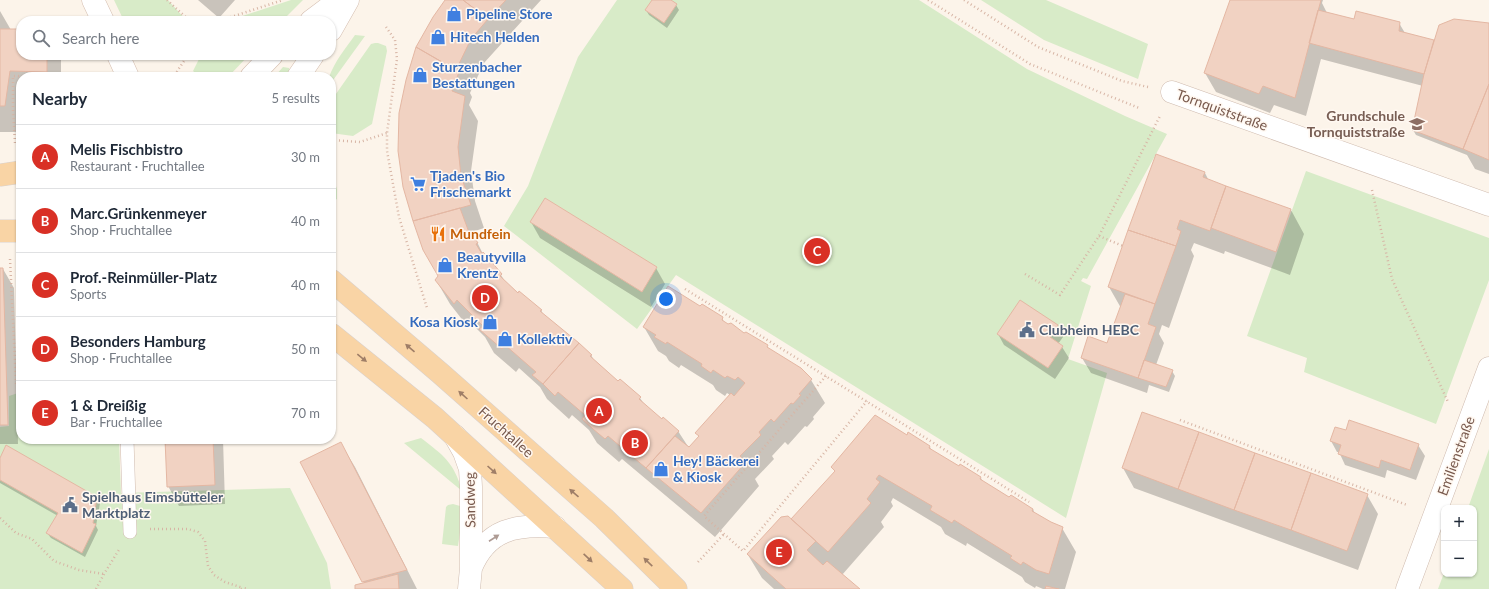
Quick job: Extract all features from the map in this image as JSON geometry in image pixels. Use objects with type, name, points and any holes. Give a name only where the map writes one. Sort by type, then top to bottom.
[{"type":"main road","points":[[0,175],[16,173]]},
{"type":"main road","points":[[0,231],[16,231]]},
{"type":"main road","name":"Fruchtallee","points":[[336,284],[440,373],[604,518],[676,589]]},
{"type":"main road","points":[[336,338],[435,418],[622,589]]},
{"type":"street","points":[[93,0],[101,16]]},
{"type":"street","points":[[318,16],[339,0]]},
{"type":"street","points":[[336,21],[348,0]]},
{"type":"street","points":[[120,60],[126,72]]},
{"type":"street","points":[[256,72],[267,60]]},
{"type":"street","points":[[301,72],[310,60]]},
{"type":"street","name":"Tornquiststraße","points":[[1172,92],[1489,205]]},
{"type":"street","name":"Emilienstraße","points":[[1407,589],[1489,368]]},
{"type":"street","name":"Sandweg","points":[[455,436],[464,452],[470,469],[471,568],[469,589]]},
{"type":"street","name":"Sandweg","points":[[471,568],[477,554],[496,536],[520,528],[536,526],[555,527]]},
{"type":"lane","points":[[127,444],[130,532]]},
{"type":"path","points":[[167,0],[185,16]]},
{"type":"path","points":[[235,16],[283,0]]},
{"type":"path","points":[[928,0],[1030,64],[1139,108]]},
{"type":"path","name":"Tornquiststraße","points":[[964,0],[1038,47],[1122,81],[1172,92]]},
{"type":"path","points":[[386,27],[395,40],[397,60],[387,151],[399,217],[427,308]]},
{"type":"path","points":[[177,72],[185,60]]},
{"type":"path","points":[[15,143],[13,76],[16,76]]},
{"type":"path","points":[[1025,274],[1060,295],[1099,236],[1160,116]]},
{"type":"path","points":[[336,140],[360,142],[388,133]]},
{"type":"path","points":[[1372,190],[1392,279],[1448,402]]},
{"type":"path","points":[[1099,236],[1123,246]]},
{"type":"path","points":[[10,259],[16,384]]},
{"type":"path","points":[[685,289],[1029,502]]},
{"type":"path","points":[[826,376],[704,516],[743,551],[867,401]]},
{"type":"path","points":[[1180,420],[1407,505]]},
{"type":"path","points":[[0,518],[16,534],[32,539],[54,561],[79,570],[104,574]]},
{"type":"path","points":[[96,589],[130,532],[157,529],[188,529],[198,532],[205,542],[208,566],[214,575],[225,582],[248,589]]},
{"type":"path","points":[[698,562],[724,534]]},
{"type":"green space","points":[[114,0],[168,0],[182,16],[122,16]]},
{"type":"green space","points":[[291,0],[303,0],[287,16],[242,16]]},
{"type":"green space","points":[[617,0],[919,0],[1027,69],[1125,116],[1167,134],[1087,279],[1083,278],[1081,281],[1091,286],[1068,359],[1107,373],[1066,518],[676,275],[637,329],[504,226],[528,186],[578,57]]},
{"type":"green space","points":[[981,0],[1046,0],[1148,44],[1138,79],[1044,40]]},
{"type":"green space","points":[[355,35],[365,36],[336,76],[336,72],[331,72],[340,55]]},
{"type":"green space","points":[[378,43],[386,46],[387,51],[372,124],[353,136],[336,134],[336,94],[371,44]]},
{"type":"green space","points":[[198,60],[244,60],[233,72],[193,71]]},
{"type":"green space","points":[[283,67],[289,68],[290,71],[289,72],[278,72]]},
{"type":"green space","points":[[1306,171],[1489,238],[1489,280],[1436,424],[1304,372],[1307,358],[1247,336]]},
{"type":"green space","points":[[336,186],[337,189],[336,200]]},
{"type":"green space","points":[[16,394],[16,444],[119,444],[121,493],[290,488],[327,563],[331,589],[0,589],[0,427],[9,426],[9,396]]},
{"type":"green space","points":[[421,438],[436,449],[447,460],[459,481],[462,491],[404,443]]},
{"type":"green space","points":[[1489,449],[1489,589],[1438,589],[1442,577],[1477,577],[1477,505],[1469,505]]},
{"type":"green space","points":[[453,504],[460,506],[463,512],[458,546],[442,544],[446,507]]},
{"type":"building","points":[[445,0],[463,0],[488,19],[471,39],[456,70],[416,47],[433,17]]},
{"type":"building","points":[[463,0],[506,0],[488,19]]},
{"type":"building","points":[[652,0],[671,0],[677,4],[664,23],[645,10]]},
{"type":"building","points":[[1230,0],[1321,0],[1295,98],[1263,86],[1259,94],[1204,73]]},
{"type":"building","points":[[1318,10],[1354,19],[1356,11],[1400,22],[1399,31],[1434,40],[1424,74],[1309,43]]},
{"type":"building","points":[[1454,19],[1489,23],[1489,84],[1463,149],[1412,130],[1424,74],[1439,25]]},
{"type":"building","points":[[0,29],[16,29],[16,60],[47,60],[47,72],[10,71],[5,106],[0,106]]},
{"type":"building","points":[[416,47],[459,72],[452,91],[465,96],[458,147],[461,176],[471,205],[413,221],[403,187],[398,151],[399,113],[406,80]]},
{"type":"building","points":[[1489,84],[1489,160],[1463,149]]},
{"type":"building","points":[[1156,154],[1205,172],[1203,177],[1226,186],[1210,231],[1180,220],[1177,229],[1181,231],[1176,246],[1128,230]]},
{"type":"building","points":[[1226,186],[1291,209],[1276,252],[1211,228]]},
{"type":"building","points":[[545,198],[657,267],[642,292],[530,222]]},
{"type":"building","points":[[460,208],[470,235],[472,234],[478,243],[476,244],[482,254],[483,252],[502,274],[500,276],[518,293],[519,291],[542,310],[540,311],[579,343],[543,384],[532,375],[536,372],[505,345],[502,349],[479,329],[483,326],[457,300],[454,304],[435,280],[438,276],[423,250],[413,221]]},
{"type":"building","points":[[1128,230],[1176,246],[1155,304],[1108,287]]},
{"type":"building","points":[[0,268],[3,268],[8,425],[0,425]]},
{"type":"building","points":[[668,286],[700,306],[702,304],[723,317],[722,320],[728,324],[731,323],[744,333],[746,332],[768,345],[767,347],[801,368],[812,379],[799,394],[801,395],[793,404],[791,403],[774,422],[771,419],[759,432],[761,435],[740,456],[746,462],[701,513],[646,468],[675,436],[689,447],[699,436],[695,433],[731,393],[734,396],[745,383],[738,377],[735,380],[727,376],[725,378],[713,370],[711,373],[701,366],[702,364],[667,342],[666,344],[654,337],[656,335],[643,327]]},
{"type":"building","points":[[1125,294],[1155,304],[1148,324],[1156,327],[1138,378],[1081,358],[1088,336],[1107,343]]},
{"type":"building","name":"Clubheim HEBC","points":[[1020,300],[1058,325],[1050,337],[1063,346],[1048,368],[997,334]]},
{"type":"building","points":[[579,343],[592,355],[590,356],[618,381],[620,379],[641,397],[639,399],[662,419],[663,417],[679,431],[646,468],[608,436],[605,439],[582,419],[585,415],[558,392],[555,396],[543,384]]},
{"type":"building","points":[[1144,360],[1173,370],[1166,387],[1138,378]]},
{"type":"building","points":[[1142,412],[1199,432],[1178,489],[1122,468]]},
{"type":"building","points":[[875,415],[907,435],[908,432],[930,446],[929,448],[959,466],[960,464],[981,477],[980,479],[1009,497],[1011,495],[1033,509],[1032,511],[1063,527],[1049,574],[1036,570],[1023,562],[1021,565],[1010,558],[1012,556],[954,520],[952,523],[930,510],[932,506],[879,475],[876,479],[880,482],[867,499],[871,503],[828,552],[791,519],[835,471],[831,467]]},
{"type":"building","points":[[1349,420],[1419,444],[1410,470],[1381,460],[1379,468],[1338,454],[1341,445],[1330,441],[1335,427],[1346,430]]},
{"type":"building","points":[[1199,432],[1255,453],[1234,510],[1178,489]]},
{"type":"building","points":[[341,442],[407,570],[362,582],[300,462]]},
{"type":"building","points":[[165,444],[213,444],[215,485],[167,487]]},
{"type":"building","name":"Spielhaus Eimsbütteler Marktplatz","points":[[6,445],[97,497],[93,523],[96,524],[82,553],[46,533],[58,513],[0,480],[0,458]]},
{"type":"building","points":[[1255,453],[1311,473],[1291,530],[1234,510]]},
{"type":"building","points":[[1311,473],[1368,494],[1347,551],[1291,530]]},
{"type":"building","points":[[788,516],[816,541],[807,550],[823,565],[827,561],[860,589],[786,589],[747,554],[781,517]]},
{"type":"building","points":[[398,574],[399,589],[355,589],[355,585]]},
{"type":"building","points":[[1046,586],[1059,589],[1045,589]]},
{"type":"place","name":"Pipeline Store","points":[[454,14]]},
{"type":"place","name":"Hitech Helden","points":[[438,37]]},
{"type":"place","name":"Sturzenbacher Bestattungen","points":[[420,75]]},
{"type":"place","name":"Grundschule Tornquiststraße","points":[[1417,124]]},
{"type":"place","name":"Tjaden's Bio Frischemarkt","points":[[418,184]]},
{"type":"place","name":"Mundfein","points":[[438,234]]},
{"type":"place","name":"Prof.-Reinmüller-Platz","points":[[817,251]]},
{"type":"place","name":"Beautyvilla Krentz","points":[[445,265]]},
{"type":"place","name":"Besonders Hamburg","points":[[485,298]]},
{"type":"place","name":"Kosa Kiosk","points":[[490,322]]},
{"type":"place","name":"Clubheim HEBC","points":[[1027,330]]},
{"type":"place","name":"Kollektiv","points":[[505,339]]},
{"type":"place","name":"Melis Fischbistro","points":[[599,411]]},
{"type":"place","name":"Marc.Grünkenmeyer","points":[[635,443]]},
{"type":"place","name":"Hey! Bäckerei & Kiosk","points":[[661,469]]},
{"type":"place","name":"Spielhaus Eimsbütteler Marktplatz","points":[[70,505]]},
{"type":"place","name":"1 & Dreißig","points":[[779,552]]}]
